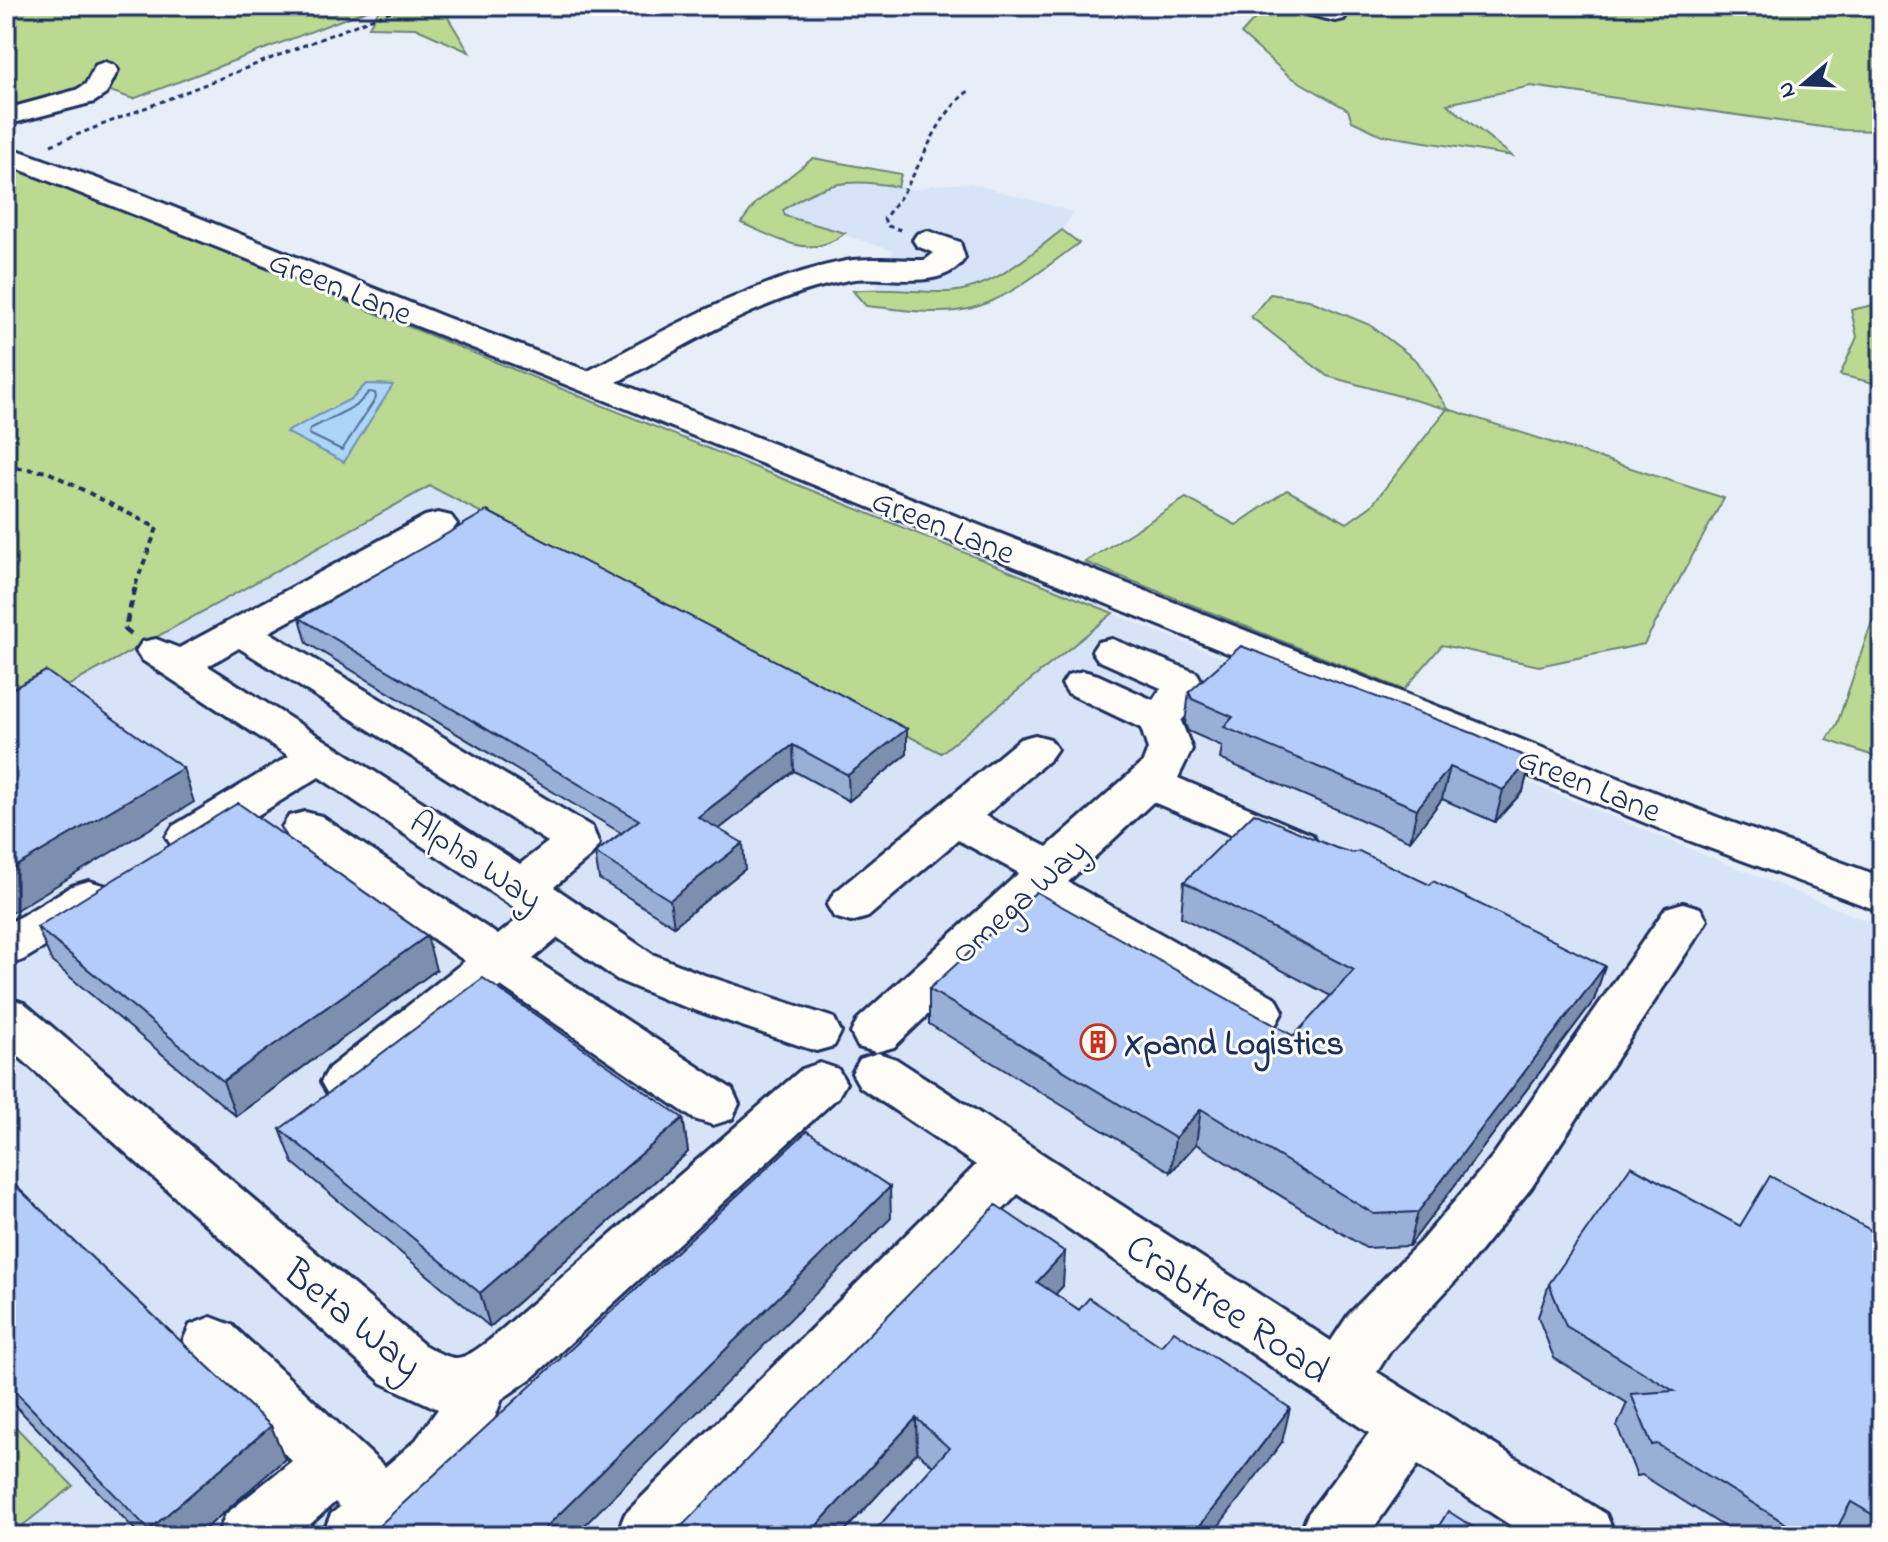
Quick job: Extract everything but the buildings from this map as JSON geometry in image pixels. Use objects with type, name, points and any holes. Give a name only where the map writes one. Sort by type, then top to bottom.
[{"type":"street","points":[[1303,6],[1335,14]]},
{"type":"street","points":[[6,117],[85,96],[97,88],[105,70]]},
{"type":"street","name":"Green Lane","points":[[12,156],[590,383],[1701,828],[1882,895]]},
{"type":"street","points":[[590,383],[698,325],[820,275],[849,270],[932,269],[950,258],[949,248],[928,240]]},
{"type":"street","points":[[167,658],[239,631],[438,524]]},
{"type":"street","points":[[239,631],[576,838],[576,844],[567,852],[499,960],[334,1092]]},
{"type":"street","points":[[1112,651],[1182,682],[1181,694],[1159,720]]},
{"type":"street","name":"Alpha Way","points":[[167,658],[321,756],[635,967],[686,988],[818,1057]]},
{"type":"street","points":[[1083,684],[1159,720],[1170,749],[1155,776],[1333,862]]},
{"type":"street","points":[[851,905],[1035,749]]},
{"type":"street","points":[[6,948],[321,756]]},
{"type":"street","name":"Omega Way","points":[[877,1053],[909,999],[1155,776]]},
{"type":"street","points":[[954,819],[1258,1011]]},
{"type":"street","points":[[305,827],[713,1104]]},
{"type":"street","points":[[1338,1380],[1370,1332],[1441,1258],[1512,1172],[1683,920]]},
{"type":"street","name":"Beta Way","points":[[6,1016],[403,1364],[434,1381],[460,1388],[477,1385]]},
{"type":"street","points":[[211,1343],[337,1462],[370,1522],[445,1451],[459,1433],[477,1385],[512,1358],[818,1057],[846,1023],[877,1053]]},
{"type":"street","name":"Crabtree Road","points":[[877,1053],[1013,1163],[1285,1341],[1338,1380],[1583,1536]]},
{"type":"street","points":[[648,1536],[1013,1163]]},
{"type":"street","points":[[1331,1536],[1410,1425]]},
{"type":"street","points":[[249,1536],[337,1462]]},
{"type":"path","points":[[12,156],[404,6]]},
{"type":"path","points":[[928,240],[888,226],[884,219],[906,189],[924,149],[953,103],[971,89]]},
{"type":"path","points":[[6,466],[48,472],[157,528],[133,593],[125,629],[167,658]]},
{"type":"shaded area","points":[[867,180],[915,190],[933,185],[970,183],[1074,212],[1062,230],[1016,266],[976,287],[948,292],[876,288],[894,251],[785,216],[782,210],[812,190]]},
{"type":"shaded area","points":[[430,486],[940,753],[1113,613],[1882,927],[1882,1536],[9,1536],[72,1486],[6,1417],[6,720]]},
{"type":"green space","points":[[6,6],[378,6],[133,99],[102,88],[6,110]]},
{"type":"green space","points":[[381,6],[441,6],[469,52],[415,28],[369,27]]},
{"type":"green space","points":[[1227,6],[1882,6],[1882,131],[1843,130],[1531,86],[1447,104],[1512,156],[1382,135],[1352,121],[1348,110],[1289,76],[1241,34],[1259,14]]},
{"type":"green space","points":[[813,158],[901,174],[898,187],[865,182],[838,184],[811,193],[783,210],[785,216],[845,233],[819,246],[793,244],[741,223],[756,203]]},
{"type":"green space","points":[[6,163],[1113,613],[941,753],[430,486],[6,720]],"holes":[[[366,384],[392,385],[344,462],[287,432],[353,398]]]},
{"type":"green space","points":[[1062,230],[1079,243],[1019,287],[993,301],[966,310],[937,312],[866,306],[853,291],[963,290],[1009,270]]},
{"type":"green space","points":[[1270,294],[1309,300],[1370,325],[1417,361],[1448,409],[1724,498],[1644,644],[1539,666],[1442,645],[1404,690],[1085,562],[1186,498],[1236,525],[1287,490],[1347,523],[1371,506],[1447,409],[1327,376],[1251,317]]},
{"type":"green space","points":[[1882,303],[1882,385],[1840,375],[1857,337],[1851,310]]},
{"type":"green space","points":[[1882,592],[1882,759],[1827,740],[1837,724]]},
{"type":"green space","points":[[6,1417],[73,1486],[9,1536],[6,1536]]},
{"type":"water","points":[[366,384],[393,385],[344,462],[286,432],[353,398]]},
{"type":"place","name":"Xpand Logistics","points":[[1098,1042]]}]
